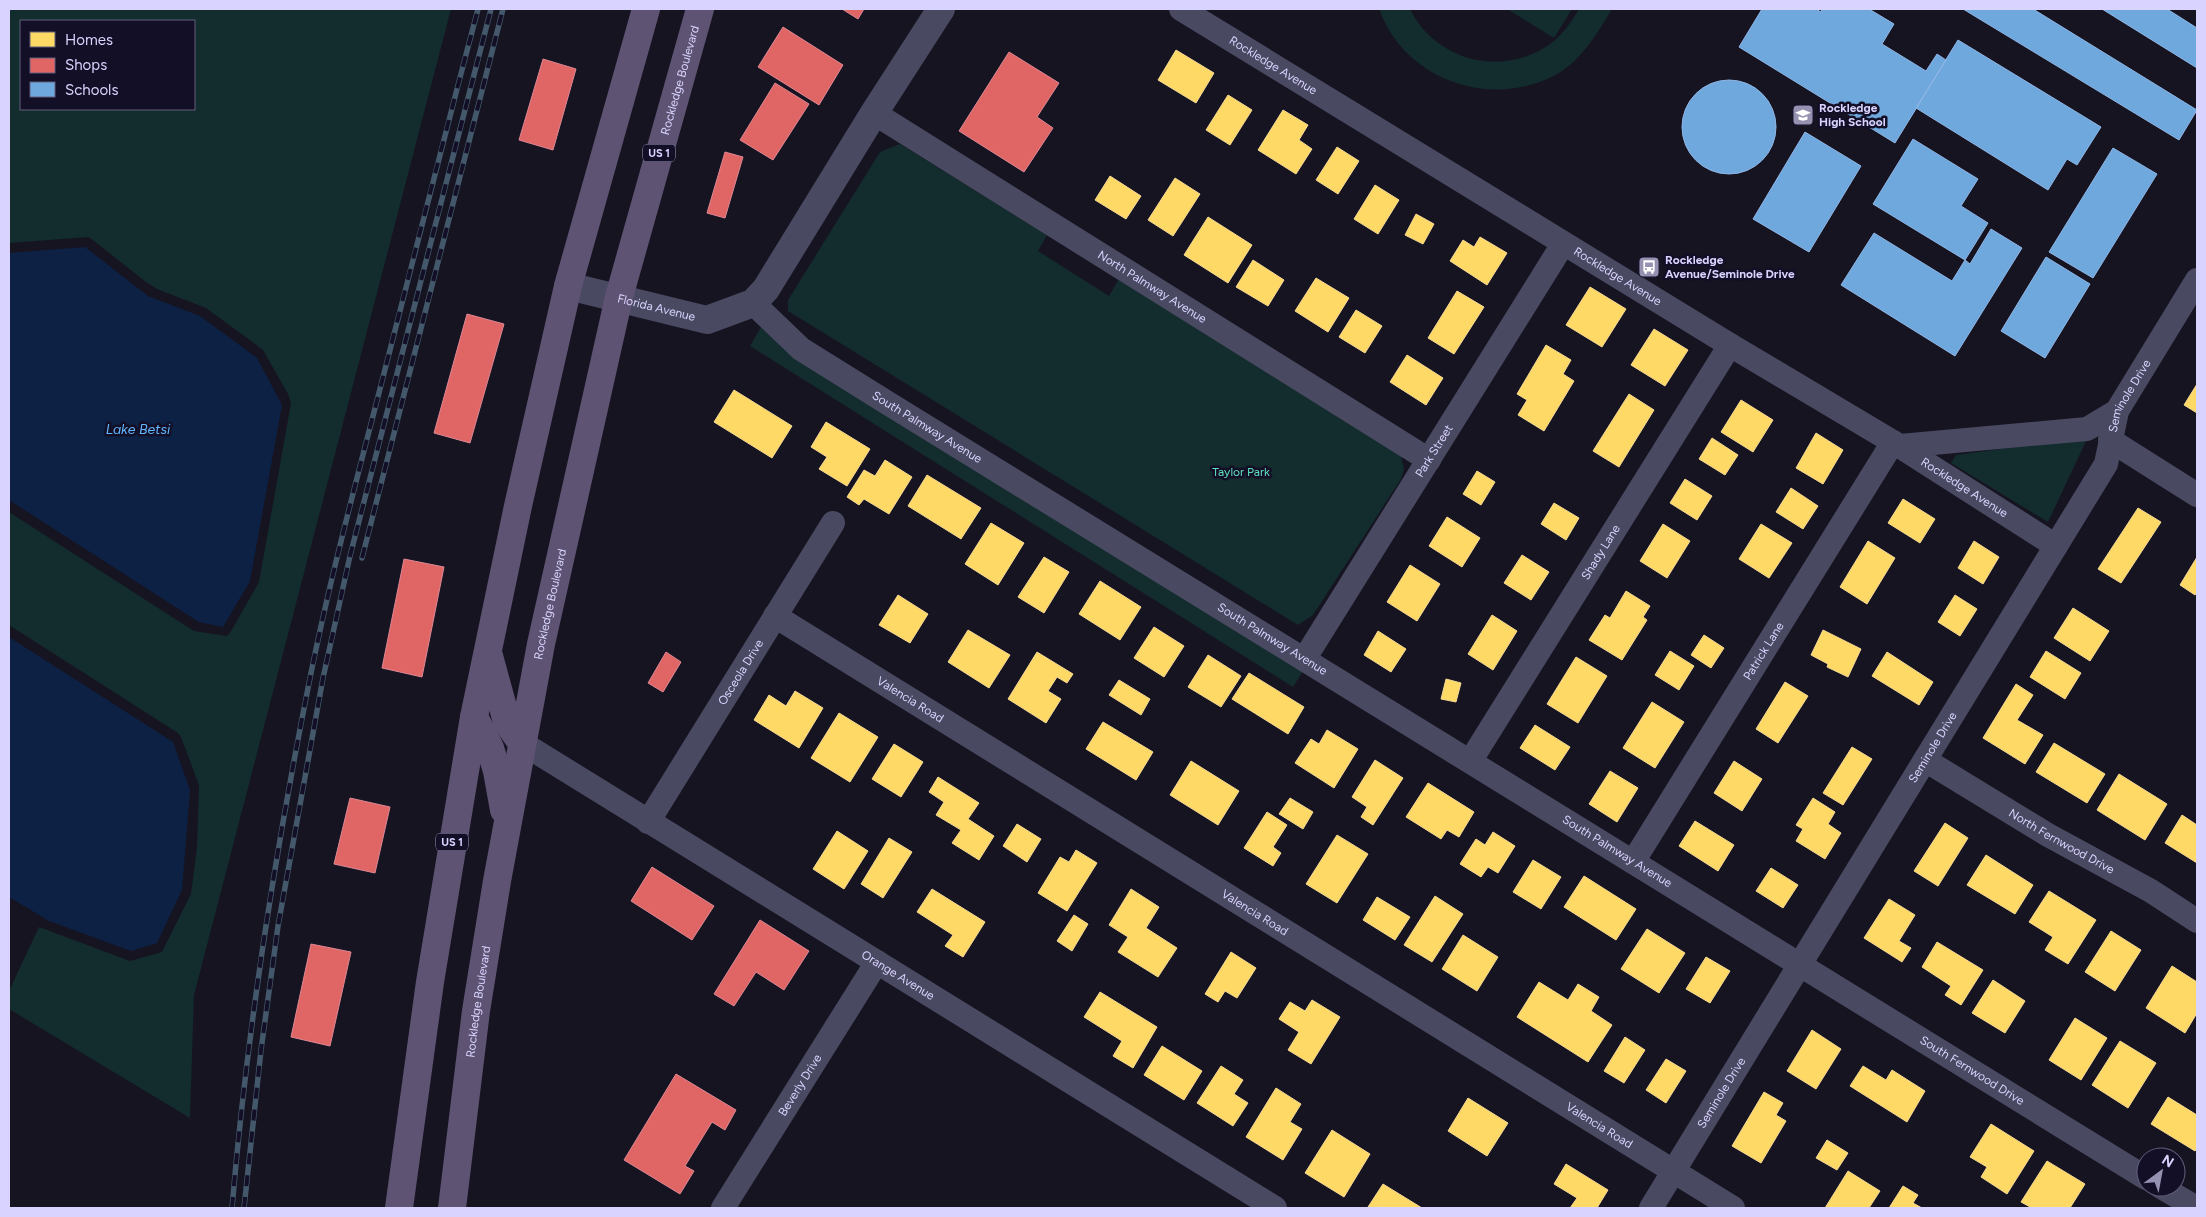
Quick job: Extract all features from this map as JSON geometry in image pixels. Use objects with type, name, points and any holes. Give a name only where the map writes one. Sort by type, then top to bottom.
[{"type":"main road","name":"US 1","points":[[399,1208],[434,950],[474,716],[518,506],[568,286],[646,9]]},
{"type":"main road","name":"Rockledge Boulevard","points":[[452,1208],[476,1011],[522,743],[561,547],[619,297],[700,9]]},
{"type":"main road","points":[[488,650],[507,722],[522,743]]},
{"type":"main road","points":[[474,716],[493,756],[507,829]]},
{"type":"street","points":[[760,296],[874,112],[941,9]]},
{"type":"street","name":"Rockledge Avenue","points":[[1180,9],[1730,346],[1896,444],[2056,546]]},
{"type":"street","name":"North Palmway Avenue","points":[[874,112],[1429,460]]},
{"type":"street","name":"Park Street","points":[[1305,658],[1564,244]]},
{"type":"street","name":"Seminole Drive","points":[[1651,1208],[2106,464],[2116,411],[2197,280]]},
{"type":"street","name":"Florida Avenue","points":[[568,286],[707,320],[760,296]]},
{"type":"street","name":"South Palmway Avenue","points":[[760,296],[807,352],[1800,963]]},
{"type":"street","name":"Shady Lane","points":[[1471,760],[1730,346]]},
{"type":"street","points":[[1896,444],[2087,429],[2116,411]]},
{"type":"street","points":[[2110,440],[2197,494]]},
{"type":"street","name":"Patrick Lane","points":[[1633,862],[1896,444]]},
{"type":"street","name":"Osceola Drive","points":[[648,822],[832,523]]},
{"type":"street","name":"Valencia Road","points":[[775,616],[1733,1208]]},
{"type":"street","name":"Orange Avenue","points":[[522,743],[1275,1208]]},
{"type":"street","name":"North Fernwood Drive","points":[[1926,760],[2048,834],[2151,891],[2197,921]]},
{"type":"street","name":"Beverly Drive","points":[[723,1208],[877,962]]},
{"type":"street","name":"South Fernwood Drive","points":[[1800,963],[2136,1172]]},
{"type":"street","points":[[2178,1197],[2197,1208]]},
{"type":"green space","points":[[9,9],[451,9],[194,995],[190,1118],[9,1009],[9,991],[39,927],[130,961],[162,952],[191,894],[197,847],[199,785],[178,733],[9,625],[9,512],[194,631],[227,636],[259,582],[291,403],[288,394],[263,350],[206,308],[157,289],[146,282],[89,237],[9,243]]},
{"type":"green space","points":[[1379,9],[1410,9],[1421,26],[1435,40],[1452,51],[1470,58],[1489,62],[1509,61],[1529,56],[1547,46],[1565,29],[1579,9],[1612,9],[1583,52],[1568,67],[1533,84],[1507,89],[1480,88],[1454,82],[1430,71],[1409,55],[1391,34]]},
{"type":"green space","points":[[1507,9],[1572,9],[1554,38]]},
{"type":"green space","name":"Taylor Park","points":[[900,144],[1047,235],[1038,251],[1109,296],[1119,279],[1400,452],[1404,469],[1401,479],[1313,615],[1298,625],[788,311],[788,300],[880,152]]},
{"type":"green space","points":[[761,327],[795,359],[1303,671],[1293,687],[750,346]]},
{"type":"green space","points":[[2081,438],[2086,441],[2048,522],[1951,463],[1956,455]]},
{"type":"water","name":"Lake Betsi","points":[[85,247],[148,296],[200,316],[257,358],[282,405],[250,581],[223,627],[199,622],[9,500],[9,253]]},
{"type":"water","points":[[9,637],[173,742],[190,790],[182,890],[157,943],[131,951],[49,921],[9,897]]},
{"type":"building: Homes","points":[[1176,50],[1214,73],[1196,103],[1158,80]]},
{"type":"building: Homes","points":[[1228,95],[1252,110],[1230,145],[1206,130]]},
{"type":"building: Homes","points":[[1283,110],[1308,125],[1299,140],[1312,149],[1296,174],[1258,150]]},
{"type":"building: Homes","points":[[1337,147],[1359,161],[1338,194],[1316,180]]},
{"type":"building: Homes","points":[[1110,176],[1141,196],[1126,219],[1095,200]]},
{"type":"building: Homes","points":[[1175,178],[1200,194],[1173,236],[1148,220]]},
{"type":"building: Homes","points":[[1375,185],[1399,200],[1378,234],[1354,219]]},
{"type":"building: Homes","points":[[1416,214],[1434,224],[1423,244],[1405,235]]},
{"type":"building: Homes","points":[[1208,217],[1252,245],[1228,283],[1184,255]]},
{"type":"building: Homes","points":[[1480,237],[1507,253],[1487,285],[1450,261],[1463,240],[1474,247]]},
{"type":"building: Homes","points":[[1253,260],[1284,280],[1268,306],[1236,287]]},
{"type":"building: Homes","points":[[1316,278],[1349,298],[1328,332],[1295,311]]},
{"type":"building: Homes","points":[[1590,287],[1626,309],[1602,347],[1566,325]]},
{"type":"building: Homes","points":[[1457,291],[1484,307],[1454,354],[1428,338]]},
{"type":"building: Homes","points":[[1356,310],[1382,326],[1365,353],[1339,337]]},
{"type":"building: Homes","points":[[1654,329],[1688,350],[1665,386],[1631,365]]},
{"type":"building: Homes","points":[[1546,345],[1571,360],[1563,374],[1574,381],[1544,431],[1518,415],[1527,400],[1517,394]]},
{"type":"building: Homes","points":[[1407,355],[1443,378],[1426,405],[1390,382]]},
{"type":"building: Homes","points":[[2197,384],[2197,413],[2184,405]]},
{"type":"building: Homes","points":[[734,390],[792,426],[772,458],[714,422]]},
{"type":"building: Homes","points":[[1629,394],[1654,410],[1619,467],[1593,451]]},
{"type":"building: Homes","points":[[1741,400],[1773,420],[1753,452],[1721,432]]},
{"type":"building: Homes","points":[[826,422],[870,449],[847,486],[819,469],[827,457],[811,447]]},
{"type":"building: Homes","points":[[1816,433],[1843,450],[1823,484],[1796,468]]},
{"type":"building: Homes","points":[[1712,438],[1738,455],[1725,475],[1699,459]]},
{"type":"building: Homes","points":[[885,460],[912,477],[889,514],[864,499],[859,505],[847,497],[864,470],[875,476]]},
{"type":"building: Homes","points":[[1477,471],[1495,482],[1481,505],[1463,494]]},
{"type":"building: Homes","points":[[927,475],[981,508],[961,539],[908,506]]},
{"type":"building: Homes","points":[[1685,479],[1712,496],[1697,520],[1670,503]]},
{"type":"building: Homes","points":[[1791,488],[1818,506],[1803,529],[1776,512]]},
{"type":"building: Homes","points":[[1903,499],[1935,519],[1920,543],[1888,523]]},
{"type":"building: Homes","points":[[1554,503],[1579,518],[1566,540],[1541,524]]},
{"type":"building: Homes","points":[[2138,508],[2161,522],[2121,583],[2098,569]]},
{"type":"building: Homes","points":[[1447,517],[1480,538],[1462,567],[1429,546]]},
{"type":"building: Homes","points":[[991,523],[1024,543],[998,585],[965,564]]},
{"type":"building: Homes","points":[[1663,524],[1690,541],[1667,578],[1640,561]]},
{"type":"building: Homes","points":[[1761,524],[1792,543],[1769,578],[1739,559]]},
{"type":"building: Homes","points":[[1868,541],[1895,558],[1867,604],[1840,587]]},
{"type":"building: Homes","points":[[1974,541],[1999,557],[1983,584],[1958,568]]},
{"type":"building: Homes","points":[[1522,555],[1549,572],[1531,600],[1504,583]]},
{"type":"building: Homes","points":[[1044,557],[1069,572],[1044,613],[1018,597]]},
{"type":"building: Homes","points":[[2197,557],[2197,592],[2195,595],[2180,585]]},
{"type":"building: Homes","points":[[1410,565],[1440,584],[1417,621],[1387,602]]},
{"type":"building: Homes","points":[[1100,581],[1141,607],[1120,640],[1079,614]]},
{"type":"building: Homes","points":[[1626,591],[1650,606],[1643,617],[1647,620],[1622,660],[1589,640],[1605,615],[1610,618]]},
{"type":"building: Homes","points":[[898,595],[928,614],[910,643],[879,625]]},
{"type":"building: Homes","points":[[1955,595],[1977,609],[1960,636],[1938,622]]},
{"type":"building: Homes","points":[[2073,608],[2109,631],[2090,661],[2054,638]]},
{"type":"building: Homes","points":[[1492,615],[1517,631],[1493,670],[1468,654]]},
{"type":"building: Homes","points":[[1154,627],[1184,646],[1164,677],[1134,658]]},
{"type":"building: Homes","points":[[968,630],[1010,655],[989,688],[948,662]]},
{"type":"building: Homes","points":[[1823,630],[1861,649],[1848,677],[1827,667],[1828,664],[1811,655]]},
{"type":"building: Homes","points":[[1378,631],[1406,649],[1391,672],[1364,655]]},
{"type":"building: Homes","points":[[1704,635],[1724,648],[1711,668],[1691,655]]},
{"type":"building: Homes","points":[[1670,651],[1694,666],[1679,690],[1655,675]]},
{"type":"building: Homes","points":[[2046,651],[2081,673],[2065,699],[2030,677]]},
{"type":"building: Homes","points":[[1037,652],[1073,674],[1067,683],[1057,677],[1048,691],[1061,699],[1046,723],[1008,699]]},
{"type":"building: Homes","points":[[1887,652],[1933,682],[1919,705],[1872,676]]},
{"type":"building: Homes","points":[[1208,655],[1241,676],[1221,707],[1188,687]]},
{"type":"building: Homes","points":[[1576,657],[1607,676],[1578,723],[1547,704]]},
{"type":"building: Homes","points":[[1249,673],[1304,707],[1288,734],[1232,699]]},
{"type":"building: Homes","points":[[1446,679],[1461,683],[1456,702],[1441,699]]},
{"type":"building: Homes","points":[[1119,680],[1150,699],[1141,715],[1109,695]]},
{"type":"building: Homes","points":[[1785,682],[1808,696],[1778,743],[1756,729]]},
{"type":"building: Homes","points":[[2016,684],[2033,695],[2017,720],[2043,735],[2025,764],[1983,738]]},
{"type":"building: Homes","points":[[795,691],[823,708],[799,748],[754,720],[769,695],[786,706]]},
{"type":"building: Homes","points":[[1652,702],[1684,722],[1655,768],[1623,748]]},
{"type":"building: Homes","points":[[839,713],[878,737],[850,782],[811,758]]},
{"type":"building: Homes","points":[[1103,722],[1153,752],[1136,780],[1086,749]]},
{"type":"building: Homes","points":[[1535,725],[1570,747],[1555,770],[1520,748]]},
{"type":"building: Homes","points":[[1327,730],[1358,749],[1334,788],[1295,763],[1311,739],[1319,744]]},
{"type":"building: Homes","points":[[2054,743],[2105,774],[2087,803],[2036,772]]},
{"type":"building: Homes","points":[[894,744],[923,762],[901,797],[872,779]]},
{"type":"building: Homes","points":[[1852,747],[1872,759],[1843,805],[1823,793]]},
{"type":"building: Homes","points":[[1375,760],[1403,778],[1373,825],[1361,817],[1367,807],[1352,797]]},
{"type":"building: Homes","points":[[1191,761],[1239,791],[1218,825],[1170,795]]},
{"type":"building: Homes","points":[[1734,761],[1762,779],[1742,811],[1714,793]]},
{"type":"building: Homes","points":[[1610,771],[1638,788],[1617,822],[1589,804]]},
{"type":"building: Homes","points":[[2119,774],[2167,804],[2145,840],[2097,810]]},
{"type":"building: Homes","points":[[938,777],[979,803],[968,819],[994,836],[979,860],[952,843],[961,830],[936,815],[944,802],[929,792]]},
{"type":"building: Homes","points":[[1428,783],[1474,812],[1459,837],[1447,830],[1441,839],[1406,817]]},
{"type":"building: Homes","points":[[1290,798],[1313,812],[1303,829],[1279,814]]},
{"type":"building: Homes","points":[[1813,798],[1835,812],[1828,824],[1841,833],[1825,859],[1796,841],[1803,829],[1796,825]]},
{"type":"building: Homes","points":[[1267,812],[1287,825],[1273,847],[1281,853],[1273,866],[1244,848]]},
{"type":"building: Homes","points":[[2182,815],[2197,825],[2197,863],[2165,843]]},
{"type":"building: Homes","points":[[1695,821],[1734,845],[1718,871],[1679,846]]},
{"type":"building: Homes","points":[[1945,823],[1968,838],[1938,886],[1914,871]]},
{"type":"building: Homes","points":[[1017,824],[1041,839],[1027,862],[1003,846]]},
{"type":"building: Homes","points":[[837,831],[868,851],[844,889],[813,869]]},
{"type":"building: Homes","points":[[1493,832],[1515,846],[1498,873],[1488,867],[1481,877],[1460,864],[1476,839],[1485,845]]},
{"type":"building: Homes","points":[[1337,835],[1368,854],[1337,903],[1306,884]]},
{"type":"building: Homes","points":[[889,838],[912,852],[883,898],[861,884]]},
{"type":"building: Homes","points":[[1076,850],[1097,863],[1067,911],[1038,893],[1060,857],[1069,862]]},
{"type":"building: Homes","points":[[1986,855],[2033,885],[2015,914],[1967,885]]},
{"type":"building: Homes","points":[[1533,860],[1561,877],[1541,909],[1513,892]]},
{"type":"building: Homes","points":[[1771,868],[1798,885],[1783,908],[1756,891]]},
{"type":"building: Homes","points":[[1584,876],[1636,909],[1616,940],[1564,907]]},
{"type":"building: Homes","points":[[932,889],[985,922],[963,957],[945,946],[953,935],[917,912]]},
{"type":"building: Homes","points":[[1131,889],[1159,907],[1146,928],[1177,948],[1158,977],[1118,952],[1128,937],[1109,925]]},
{"type":"building: Homes","points":[[2049,891],[2096,920],[2068,964],[2045,950],[2053,937],[2029,922]]},
{"type":"building: Homes","points":[[1435,896],[1463,914],[1432,962],[1404,945]]},
{"type":"building: Homes","points":[[1377,897],[1410,917],[1395,940],[1363,920]]},
{"type":"building: Homes","points":[[1889,899],[1915,915],[1899,941],[1911,948],[1902,962],[1864,938]]},
{"type":"building: Homes","points":[[1074,915],[1088,924],[1072,951],[1057,941]]},
{"type":"building: Homes","points":[[1647,929],[1685,953],[1659,993],[1621,969]]},
{"type":"building: Homes","points":[[2111,931],[2141,950],[2115,991],[2085,972]]},
{"type":"building: Homes","points":[[1463,935],[1498,957],[1477,991],[1442,969]]},
{"type":"building: Homes","points":[[1937,942],[1983,970],[1961,1005],[1945,995],[1951,986],[1922,967]]},
{"type":"building: Homes","points":[[1231,952],[1256,968],[1237,998],[1225,991],[1218,1002],[1205,994]]},
{"type":"building: Homes","points":[[1706,957],[1730,971],[1710,1003],[1686,989]]},
{"type":"building: Homes","points":[[2172,966],[2197,982],[2197,1013],[2185,1033],[2146,1008]]},
{"type":"building: Homes","points":[[1993,980],[2025,1001],[2005,1033],[1972,1013]]},
{"type":"building: Homes","points":[[1539,982],[1568,1000],[1578,984],[1599,997],[1591,1011],[1612,1025],[1588,1062],[1517,1017]]},
{"type":"building: Homes","points":[[1100,992],[1157,1027],[1133,1068],[1113,1056],[1122,1041],[1084,1017]]},
{"type":"building: Homes","points":[[1312,1000],[1340,1017],[1311,1064],[1288,1050],[1299,1032],[1279,1019],[1290,1002],[1305,1011]]},
{"type":"building: Homes","points":[[2075,1018],[2107,1038],[2081,1080],[2049,1060]]},
{"type":"building: Homes","points":[[1812,1030],[1841,1049],[1816,1089],[1787,1071]]},
{"type":"building: Homes","points":[[1625,1037],[1645,1050],[1624,1083],[1604,1071]]},
{"type":"building: Homes","points":[[2120,1041],[2156,1063],[2128,1108],[2092,1085]]},
{"type":"building: Homes","points":[[1162,1046],[1202,1071],[1184,1100],[1144,1075]]},
{"type":"building: Homes","points":[[1666,1059],[1686,1071],[1666,1103],[1646,1090]]},
{"type":"building: Homes","points":[[1221,1066],[1243,1080],[1234,1094],[1248,1103],[1233,1126],[1197,1103]]},
{"type":"building: Homes","points":[[1863,1066],[1886,1080],[1892,1070],[1925,1091],[1907,1122],[1850,1086]]},
{"type":"building: Homes","points":[[1276,1088],[1301,1104],[1290,1122],[1302,1129],[1283,1160],[1246,1137]]},
{"type":"building: Homes","points":[[1764,1092],[1783,1103],[1776,1115],[1786,1121],[1761,1163],[1732,1146]]},
{"type":"building: Homes","points":[[2168,1097],[2197,1115],[2197,1148],[2195,1151],[2151,1124]]},
{"type":"building: Homes","points":[[1468,1098],[1508,1123],[1487,1156],[1448,1131]]},
{"type":"building: Homes","points":[[1991,1124],[2034,1151],[2007,1194],[1981,1177],[1987,1167],[1970,1157]]},
{"type":"building: Homes","points":[[1332,1130],[1370,1154],[1344,1197],[1305,1173]]},
{"type":"building: Homes","points":[[1827,1140],[1848,1153],[1837,1170],[1816,1158]]},
{"type":"building: Homes","points":[[2047,1161],[2085,1184],[2070,1208],[2032,1208],[2021,1202]]},
{"type":"building: Homes","points":[[1566,1164],[1608,1190],[1597,1208],[1570,1208],[1577,1198],[1554,1184]]},
{"type":"building: Homes","points":[[1848,1171],[1880,1191],[1869,1208],[1825,1208]]},
{"type":"building: Homes","points":[[1383,1184],[1422,1208],[1368,1207]]},
{"type":"building: Homes","points":[[1903,1186],[1918,1195],[1913,1203],[1922,1208],[1889,1208]]},
{"type":"building: Shops","points":[[842,9],[864,9],[858,19]]},
{"type":"building: Shops","points":[[783,27],[843,65],[819,105],[758,67]]},
{"type":"building: Shops","points":[[1009,52],[1059,83],[1037,117],[1053,128],[1024,172],[959,131]]},
{"type":"building: Shops","points":[[543,59],[576,69],[553,150],[519,140]]},
{"type":"building: Shops","points":[[775,83],[809,104],[773,160],[740,140]]},
{"type":"building: Shops","points":[[725,152],[743,157],[725,218],[707,213]]},
{"type":"building: Shops","points":[[467,314],[504,324],[470,443],[434,433]]},
{"type":"building: Shops","points":[[404,559],[444,567],[422,677],[382,668]]},
{"type":"building: Shops","points":[[666,652],[681,662],[663,692],[648,683]]},
{"type":"building: Shops","points":[[350,798],[390,807],[375,873],[334,864]]},
{"type":"building: Shops","points":[[652,867],[714,906],[692,940],[631,901]]},
{"type":"building: Shops","points":[[760,920],[809,951],[784,990],[756,972],[734,1006],[714,994]]},
{"type":"building: Shops","points":[[311,944],[351,952],[330,1046],[291,1037]]},
{"type":"building: Shops","points":[[676,1074],[736,1110],[725,1130],[712,1122],[685,1166],[694,1171],[680,1194],[624,1160]]},
{"type":"building: Schools","points":[[1762,9],[1816,9],[1821,12],[1822,9],[1869,9],[1894,24],[1882,44],[1926,71],[1937,54],[1946,60],[1895,143],[1739,47]]},
{"type":"building: Schools","points":[[1963,9],[2033,9],[2197,110],[2179,140]]},
{"type":"building: Schools","points":[[2102,9],[2167,9],[2197,28],[2197,68]]},
{"type":"building: Schools","points":[[1958,40],[2101,127],[2077,165],[2067,159],[2048,190],[1916,108]]},
{"type":"building: Schools","points":[[1729,80],[1747,84],[1762,94],[1772,109],[1776,127],[1772,145],[1762,160],[1747,170],[1729,174],[1711,170],[1696,160],[1686,145],[1682,127],[1686,109],[1696,94],[1711,84]]},
{"type":"building: Schools","points":[[1805,132],[1861,166],[1809,252],[1753,219]]},
{"type":"building: Schools","points":[[1913,139],[1978,179],[1961,206],[1988,223],[1965,260],[1873,204]]},
{"type":"building: Schools","points":[[2113,148],[2157,174],[2093,278],[2049,252]]},
{"type":"building: Schools","points":[[1991,229],[2022,248],[1955,356],[1841,285],[1874,233],[1952,281],[1965,260],[1970,264]]},
{"type":"building: Schools","points":[[2046,257],[2090,284],[2045,358],[2001,331]]},
{"type":"railway","points":[[232,1208],[254,1008],[285,810],[310,678],[344,531],[478,9]]},
{"type":"railway","points":[[244,1208],[261,1050],[278,926],[323,678],[350,556],[491,9]]},
{"type":"railway","points":[[362,558],[503,9]]},
{"type":"place","name":"Rockledge High School","points":[[1803,115]]},
{"type":"place","name":"Rockledge Avenue/Seminole Drive","points":[[1649,267]]}]
